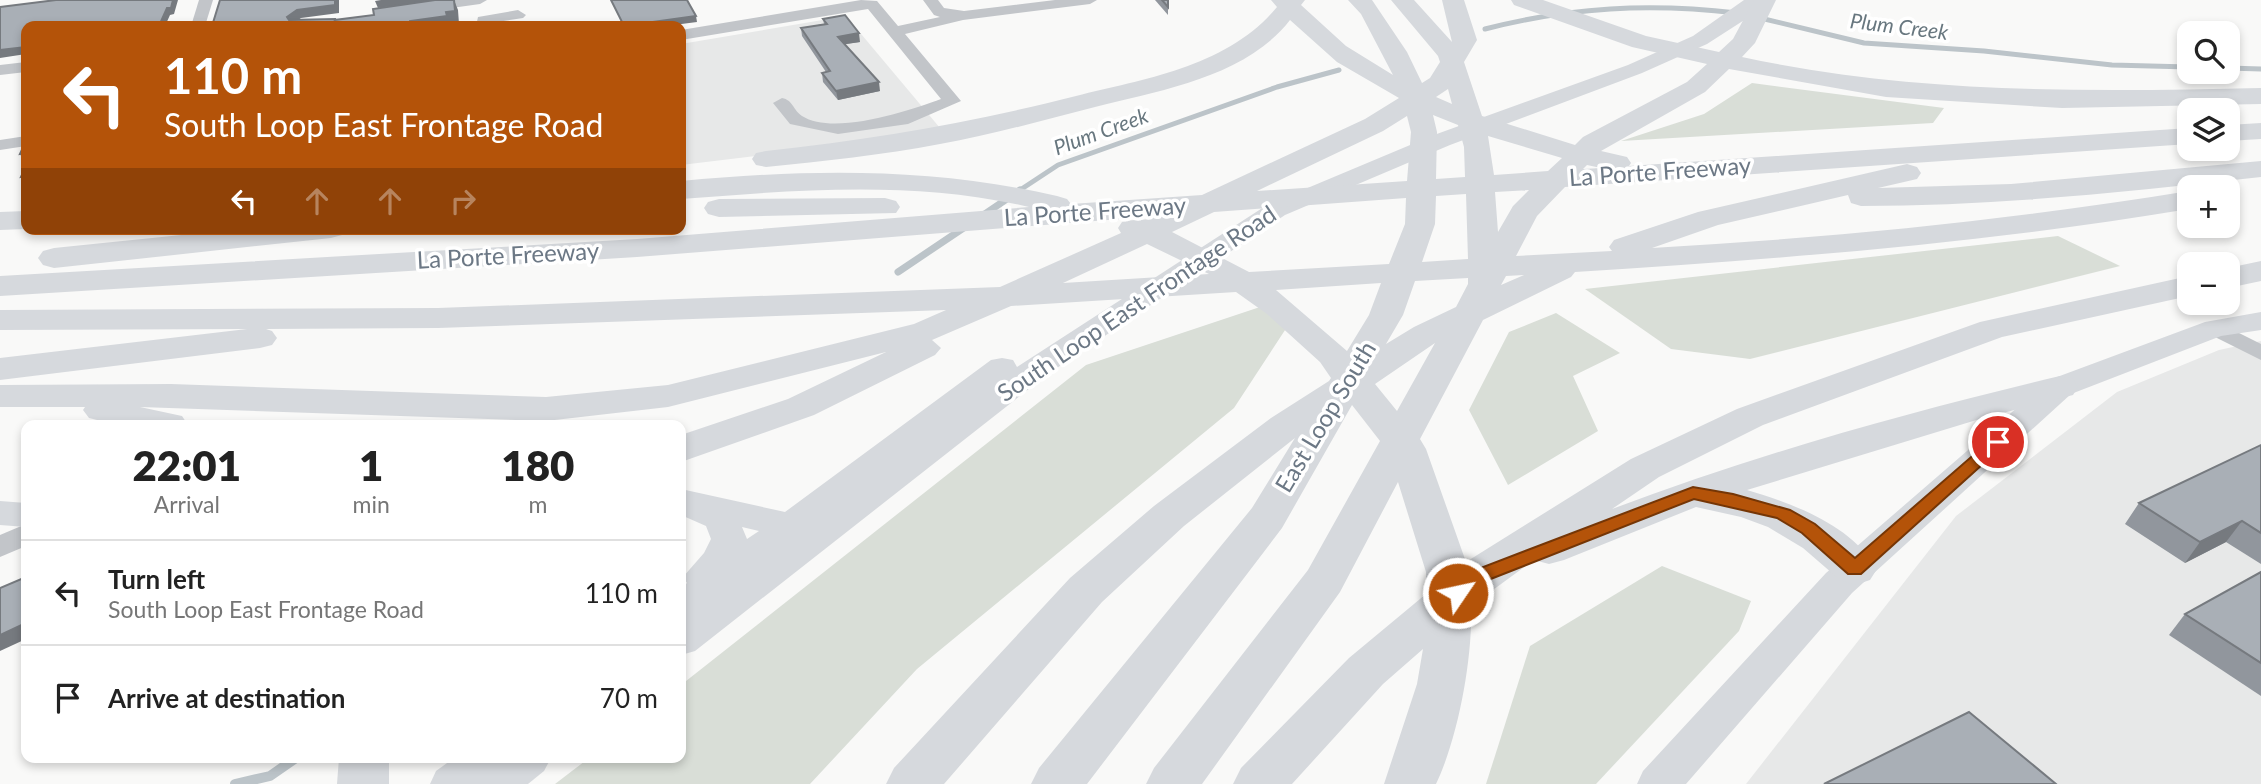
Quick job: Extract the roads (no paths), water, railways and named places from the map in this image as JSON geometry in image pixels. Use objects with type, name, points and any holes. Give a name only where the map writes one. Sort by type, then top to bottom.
[{"type":"highway","points":[[1282,0],[1344,55],[1445,112],[1532,144],[1667,173],[1819,196],[1923,199],[2085,187],[2261,169]]},
{"type":"highway","points":[[686,169],[919,140],[1157,83],[1210,64],[1252,42],[1286,12],[1294,0]]},
{"type":"highway","name":"East Loop South","points":[[1057,784],[1171,643],[1267,517],[1386,315],[1402,280],[1420,224],[1424,132],[1417,103],[1395,52],[1370,10],[1359,0]]},
{"type":"highway","points":[[1402,0],[1450,54],[1478,147],[1485,289]]},
{"type":"highway","points":[[0,397],[171,395],[546,409],[668,396],[926,331],[1084,262],[1333,165],[1374,125],[1440,83],[1465,40],[1453,0]]},
{"type":"highway","points":[[1522,0],[1640,42],[1763,69],[1886,89],[1978,97],[2075,100],[2261,96]]},
{"type":"highway","points":[[1172,784],[1324,581],[1485,289],[1524,212],[1593,143],[1696,87],[1746,37],[1754,1]]},
{"type":"highway","points":[[2240,133],[2259,131]]},
{"type":"highway","points":[[912,784],[1086,590],[1169,516],[1284,426],[1426,334],[1552,273],[1709,218],[1935,166],[2177,138]]},
{"type":"highway","name":"La Porte Freeway","points":[[0,286],[637,248],[1082,212],[2177,138]]},
{"type":"highway","points":[[686,190],[787,180],[860,178],[962,184],[1001,191],[1109,219],[1169,241],[1223,269],[1279,307],[1332,355],[1407,450],[1448,572],[1449,628],[1441,684],[1416,772],[1409,784]]},
{"type":"highway","points":[[2240,192],[2261,189]]},
{"type":"highway","points":[[0,320],[438,318],[594,310],[943,300],[1696,255],[2122,211],[2177,202]]},
{"type":"highway","points":[[686,208],[869,206],[1082,212]]},
{"type":"highway","points":[[0,262],[96,255],[277,235]]},
{"type":"highway","points":[[686,447],[802,407],[954,333],[1084,262]]},
{"type":"highway","points":[[2240,275],[2261,271]]},
{"type":"highway","points":[[1259,784],[1366,671],[1476,577],[1645,468],[1750,417],[1992,330],[2177,289]]},
{"type":"highway","points":[[0,369],[438,318]]},
{"type":"highway","points":[[1476,577],[1693,493],[1971,409],[2060,387]]},
{"type":"highway","points":[[0,397],[104,410],[147,420]]},
{"type":"highway","points":[[1693,493],[1733,500],[1784,514],[1808,528],[1855,569]]},
{"type":"highway","points":[[363,784],[364,763]]},
{"type":"main road","name":"South Loop East Frontage Road","points":[[686,605],[800,532],[1037,367],[1276,210],[1333,165],[1635,69],[1742,13],[1754,1]]},
{"type":"main road","points":[[1659,784],[1839,583],[2060,387],[2214,328],[2261,321]]},
{"type":"main road","points":[[686,501],[800,532]]},
{"type":"main road","points":[[686,502],[721,518],[729,539],[719,561],[686,594]]},
{"type":"main road","points":[[0,513],[21,515]]},
{"type":"main road","name":"South Loop East Frontage Road","points":[[686,635],[800,532]]},
{"type":"main road","points":[[452,784],[479,763]]},
{"type":"main road","points":[[495,784],[522,763]]},
{"type":"street","points":[[200,21],[206,0]]},
{"type":"street","points":[[411,10],[480,0]]},
{"type":"street","points":[[930,0],[939,12],[964,16]]},
{"type":"street","points":[[894,32],[964,16],[1090,0]]},
{"type":"street","points":[[686,34],[870,2],[952,101],[902,120],[838,128],[796,120],[782,103]]},
{"type":"street","points":[[483,21],[518,14]]},
{"type":"street","points":[[0,71],[21,67]]},
{"type":"street","points":[[0,145],[21,142]]},
{"type":"street","points":[[2214,328],[2261,353]]},
{"type":"street","points":[[0,547],[21,536]]},
{"type":"waterway","points":[[1485,29],[1548,16],[1610,9],[1673,8],[1737,13]]},
{"type":"waterway","name":"Plum Creek","points":[[1756,17],[1864,43],[1984,51],[2112,65],[2177,67]]},
{"type":"waterway","name":"Plum Creek","points":[[2240,68],[2261,69]]},
{"type":"waterway","name":"Plum Creek","points":[[1019,191],[1058,165],[1277,87],[1339,70]]},
{"type":"waterway","name":"Plum Creek","points":[[982,216],[1019,191]]},
{"type":"waterway","name":"Plum Creek","points":[[898,272],[965,227]]},
{"type":"waterway","name":"Plum Creek","points":[[235,784],[270,776],[289,763]]}]
